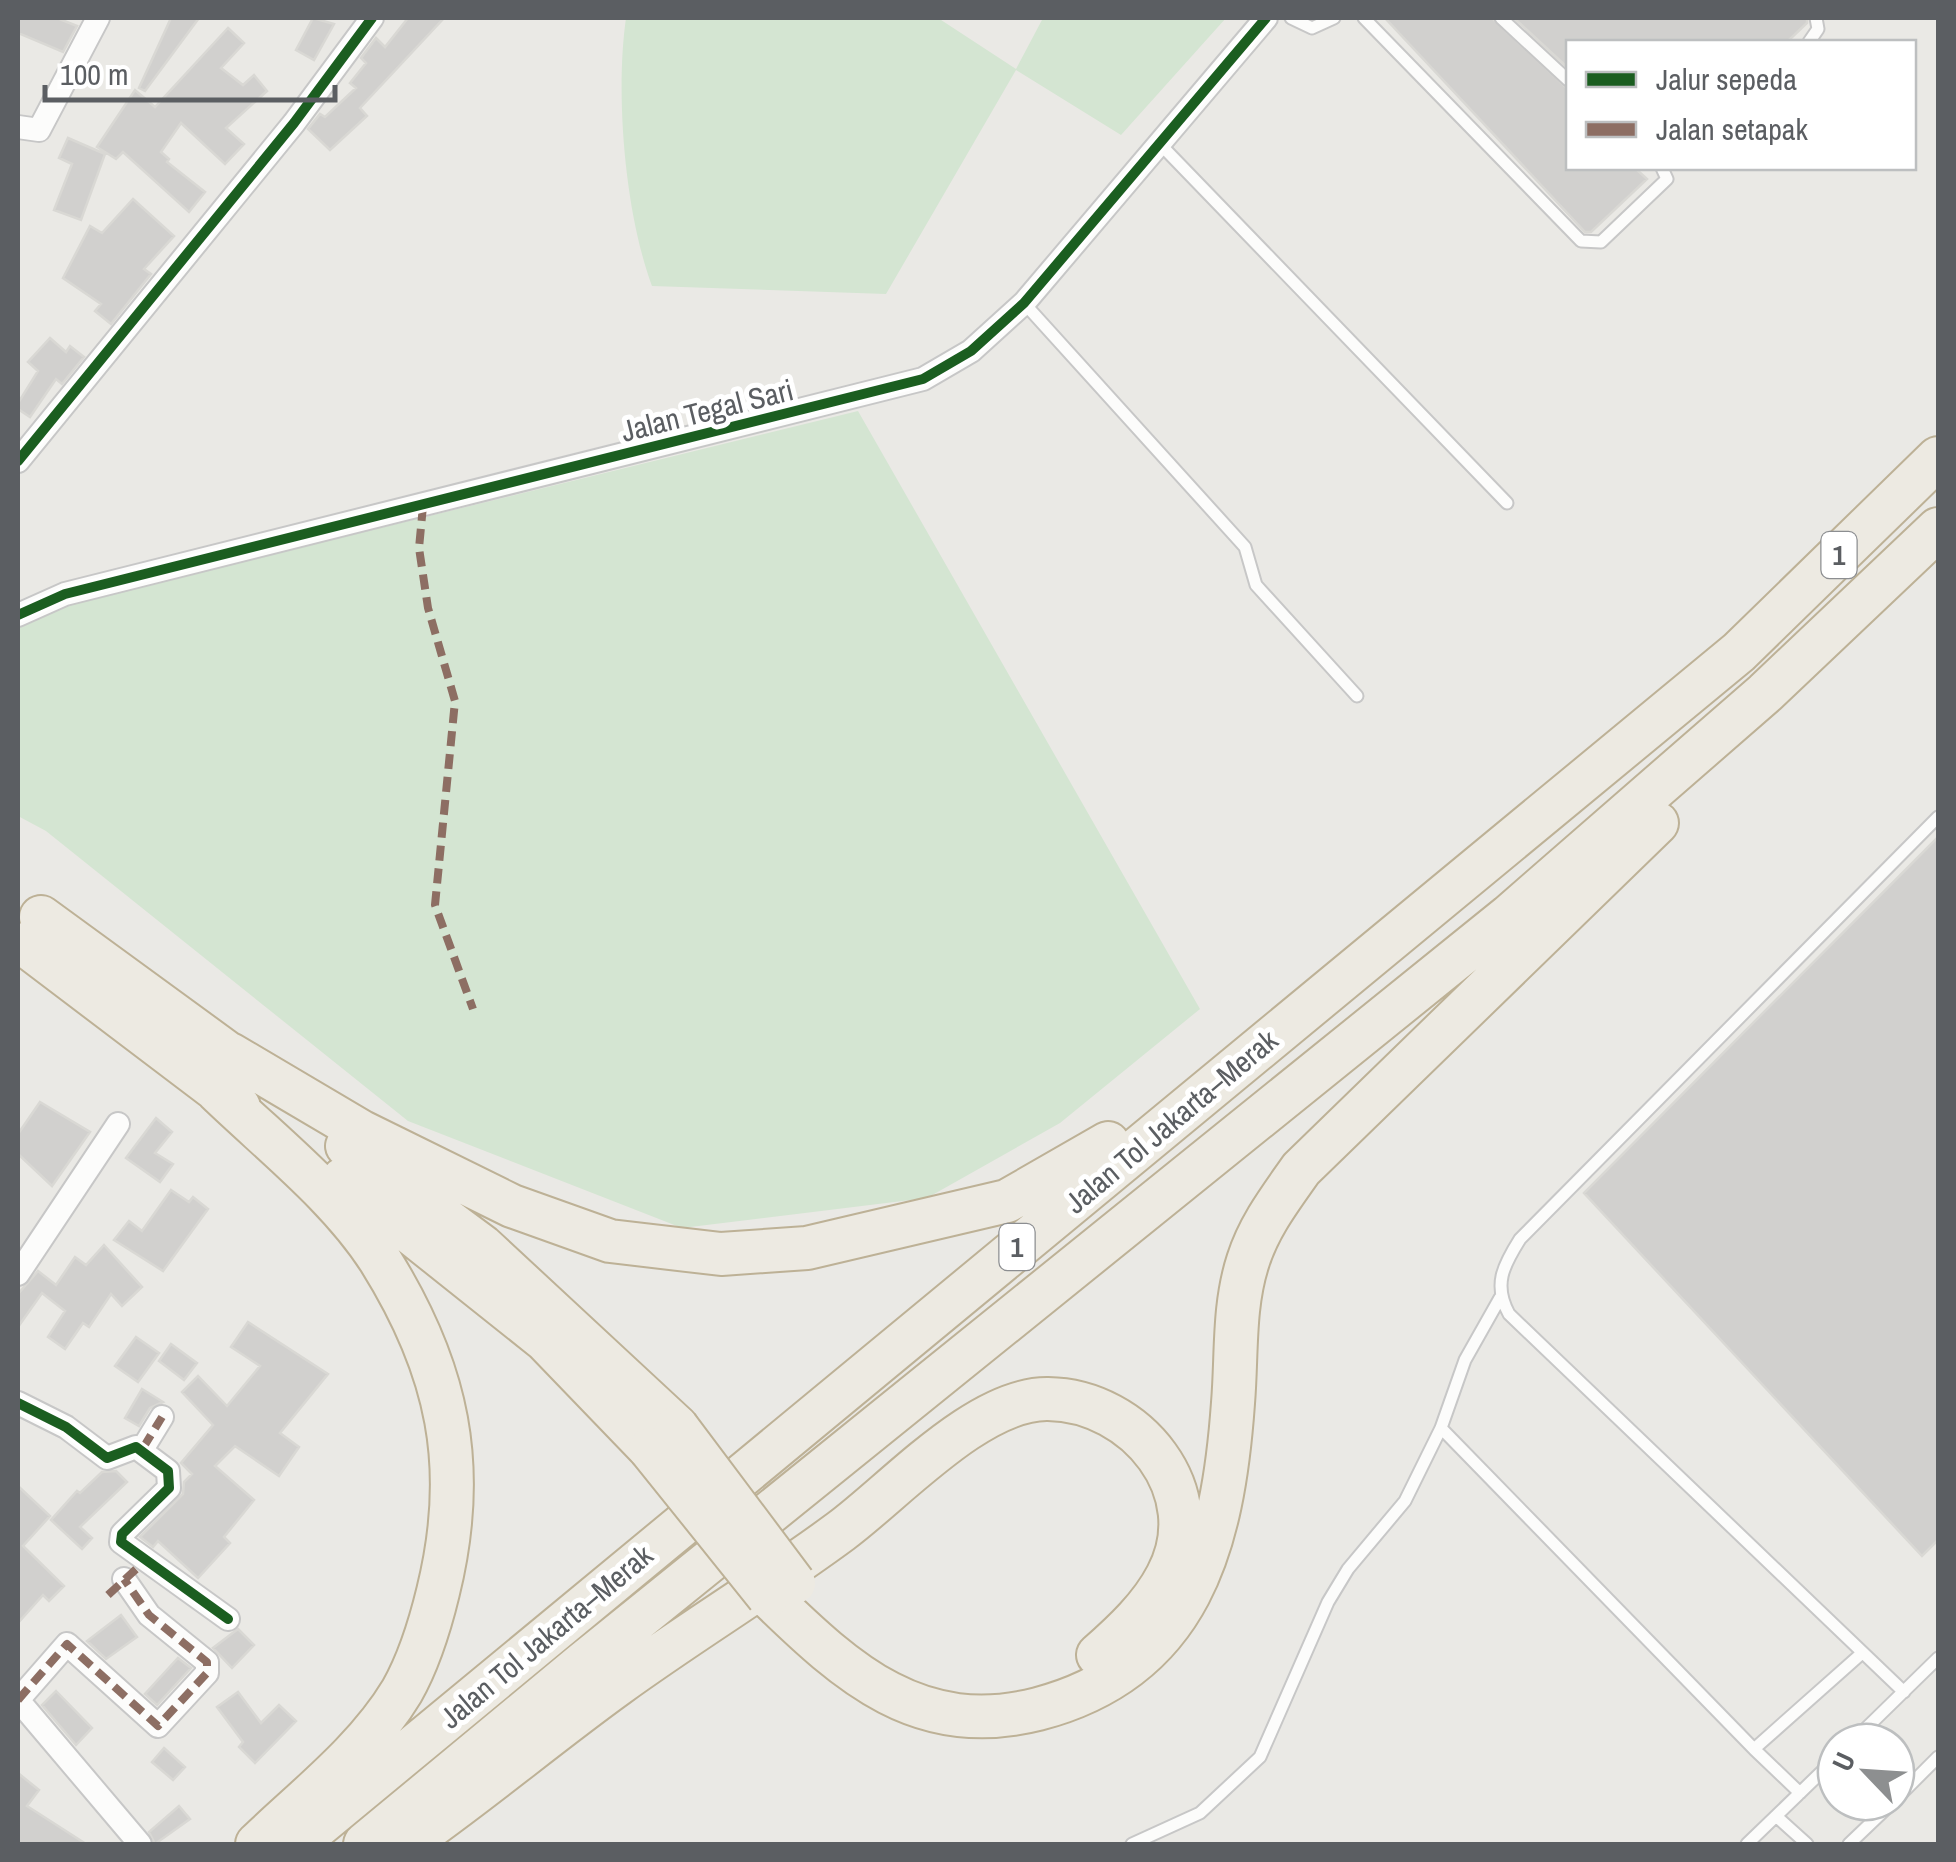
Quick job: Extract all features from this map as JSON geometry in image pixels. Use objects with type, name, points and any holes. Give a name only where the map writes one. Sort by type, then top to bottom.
[{"type":"highway","name":"Jalan Tol Jakarta–Merak","points":[[296,1844],[1739,652],[1938,458]]},
{"type":"highway","name":"Jalan Tol Jakarta–Merak","points":[[365,1844],[596,1652],[1509,916],[1765,693],[1938,529]]},
{"type":"highway","points":[[224,1073],[362,1132],[512,1206],[610,1240],[721,1254],[807,1248],[1007,1201],[1079,1163],[1140,1121],[1739,652]]},
{"type":"highway","points":[[33,930],[224,1073],[482,1246],[663,1438],[828,1654],[896,1700],[949,1716],[1001,1718],[1083,1697],[1151,1646],[1193,1594],[1222,1508],[1233,1402],[1236,1319],[1247,1262],[1264,1220],[1301,1170],[1724,757],[1765,693]]},
{"type":"highway","points":[[224,1073],[378,1258],[424,1344],[444,1405],[455,1508],[429,1628],[402,1690],[359,1746],[257,1844]]},
{"type":"highway","points":[[406,1844],[617,1685],[842,1531],[991,1415],[1020,1403],[1048,1399],[1099,1408],[1141,1434],[1173,1477],[1181,1529],[1168,1575],[1127,1630],[1080,1671],[1004,1698],[954,1696],[908,1683],[781,1590]]},
{"type":"street","points":[[18,127],[39,130],[98,18]]},
{"type":"street","points":[[21,452],[294,123],[372,18]]},
{"type":"street","name":"Jalan Tegal Sari","points":[[18,615],[80,590],[888,392],[923,380],[961,358],[1024,303],[1266,18]]},
{"type":"street","points":[[21,1263],[118,1124]]},
{"type":"street","points":[[18,1404],[66,1427],[107,1458],[142,1448],[162,1417]]},
{"type":"street","points":[[142,1448],[172,1480],[120,1538],[228,1619]]},
{"type":"street","points":[[140,1844],[99,1790],[18,1700],[67,1644],[158,1726],[207,1672],[207,1662],[116,1587],[146,1560]]},
{"type":"lane","points":[[1291,18],[1312,28],[1334,18]]},
{"type":"lane","points":[[1364,18],[1581,241],[1601,242],[1664,173]]},
{"type":"lane","points":[[1500,18],[1566,78]]},
{"type":"lane","points":[[1161,145],[1507,503]]},
{"type":"lane","points":[[1024,303],[1245,547],[1256,585],[1357,696]]},
{"type":"lane","points":[[1132,1844],[1200,1813],[1237,1783],[1260,1757],[1328,1602],[1348,1569],[1405,1501],[1440,1428],[1465,1360],[1500,1298],[1504,1265],[1520,1239],[1938,816]]},
{"type":"lane","points":[[1500,1298],[1509,1314],[1904,1692]]},
{"type":"lane","points":[[1440,1428],[1800,1793]]},
{"type":"lane","points":[[1754,1749],[1861,1654]]},
{"type":"lane","points":[[1873,1722],[1938,1658]]},
{"type":"lane","points":[[1916,1779],[1938,1758]]},
{"type":"lane","points":[[1747,1844],[1816,1777]]},
{"type":"lane","points":[[1776,1816],[1806,1844]]},
{"type":"lane","points":[[1850,1844],[1872,1822]]},
{"type":"green space","points":[[626,18],[938,18],[1016,69],[1043,18],[1226,18],[1121,135],[1016,70],[886,294],[652,286],[635,224],[625,154],[622,82]]},
{"type":"green space","points":[[858,411],[1200,1009],[1060,1123],[927,1198],[682,1228],[408,1121],[46,831],[18,816],[18,629],[49,609]]},
{"type":"building","points":[[18,18],[57,18],[77,26],[63,52],[18,33]]},
{"type":"building","points":[[171,18],[199,18],[145,91],[139,88]]},
{"type":"building","points":[[313,18],[334,24],[314,60],[296,50]]},
{"type":"building","points":[[408,18],[444,18],[360,108],[367,116],[330,150],[308,129],[320,114],[325,117],[356,88],[350,83],[366,63],[361,58],[376,38],[385,47]]},
{"type":"building","points":[[1385,18],[1492,18],[1566,87],[1566,170],[1637,170],[1647,179],[1591,232],[1585,232]]},
{"type":"building","points":[[1514,18],[1807,18],[1807,23],[1789,40],[1566,40],[1566,66]]},
{"type":"building","points":[[228,28],[244,43],[221,68],[243,85],[254,75],[267,91],[226,128],[244,144],[225,164],[181,123],[161,152],[169,159],[167,162],[205,192],[189,212],[123,152],[116,159],[97,147],[135,90],[155,107]]},
{"type":"building","points":[[68,138],[105,154],[81,220],[54,210],[72,164],[59,158]]},
{"type":"building","points":[[133,199],[174,236],[144,269],[151,274],[111,324],[95,311],[101,304],[63,278],[90,226],[102,233]]},
{"type":"building","points":[[50,338],[66,352],[70,346],[84,357],[62,384],[56,379],[30,417],[18,409],[38,371],[28,362]]},
{"type":"building","points":[[1938,837],[1938,1540],[1922,1556],[1584,1193]]},
{"type":"building","points":[[40,1102],[90,1132],[52,1186],[18,1154],[18,1134]]},
{"type":"building","points":[[156,1118],[172,1132],[155,1153],[173,1164],[160,1182],[126,1158]]},
{"type":"building","points":[[171,1190],[189,1202],[193,1197],[208,1209],[163,1271],[114,1240],[129,1221],[142,1231]]},
{"type":"building","points":[[104,1245],[142,1287],[122,1306],[111,1294],[89,1327],[83,1323],[65,1349],[48,1337],[65,1311],[42,1293],[18,1327],[18,1294],[38,1271],[56,1285],[75,1257],[86,1265]]},
{"type":"building","points":[[248,1322],[328,1374],[280,1433],[299,1447],[279,1476],[235,1446],[215,1466],[254,1500],[224,1537],[230,1543],[198,1578],[158,1541],[153,1547],[140,1537],[183,1494],[184,1482],[192,1474],[181,1463],[213,1425],[182,1392],[198,1376],[227,1406],[260,1366],[231,1347]]},
{"type":"building","points":[[136,1337],[159,1353],[138,1382],[115,1366]]},
{"type":"building","points":[[171,1344],[197,1363],[184,1380],[159,1361]]},
{"type":"building","points":[[142,1389],[163,1402],[150,1408],[139,1426],[125,1418]]},
{"type":"building","points":[[116,1471],[127,1482],[80,1527],[92,1538],[82,1549],[51,1520],[77,1491],[80,1493],[102,1472]]},
{"type":"building","points":[[18,1486],[50,1516],[23,1546],[64,1586],[49,1601],[43,1595],[18,1623]]},
{"type":"building","points":[[121,1615],[137,1637],[106,1659],[87,1641]]},
{"type":"building","points":[[238,1629],[254,1645],[232,1668],[213,1648]]},
{"type":"building","points":[[178,1658],[191,1668],[157,1705],[145,1694]]},
{"type":"building","points":[[56,1691],[92,1728],[76,1745],[42,1705]]},
{"type":"building","points":[[238,1692],[261,1723],[279,1705],[296,1721],[255,1763],[239,1747],[243,1742],[217,1707]]},
{"type":"building","points":[[164,1748],[185,1767],[173,1780],[152,1762]]},
{"type":"building","points":[[18,1773],[39,1790],[27,1806],[86,1844],[18,1844]]},
{"type":"building","points":[[179,1806],[190,1819],[155,1844],[149,1832]]},
{"type":"marked path","points":[[423,506],[419,548],[428,608],[455,701],[435,905],[473,1009]]},
{"type":"marked path","points":[[143,1448],[162,1417]]},
{"type":"marked path","points":[[108,1595],[146,1560]]},
{"type":"marked path","points":[[18,1700],[67,1644],[158,1726],[207,1673],[207,1662],[149,1615],[124,1579]]},
{"type":"cycle path","points":[[18,461],[294,123],[372,18]]},
{"type":"cycle path","points":[[18,615],[65,594],[923,379],[971,351],[1024,303],[1266,18]]},
{"type":"cycle path","points":[[18,1403],[66,1427],[107,1458],[136,1447],[168,1471],[169,1488],[122,1534],[121,1542],[228,1619]]}]
